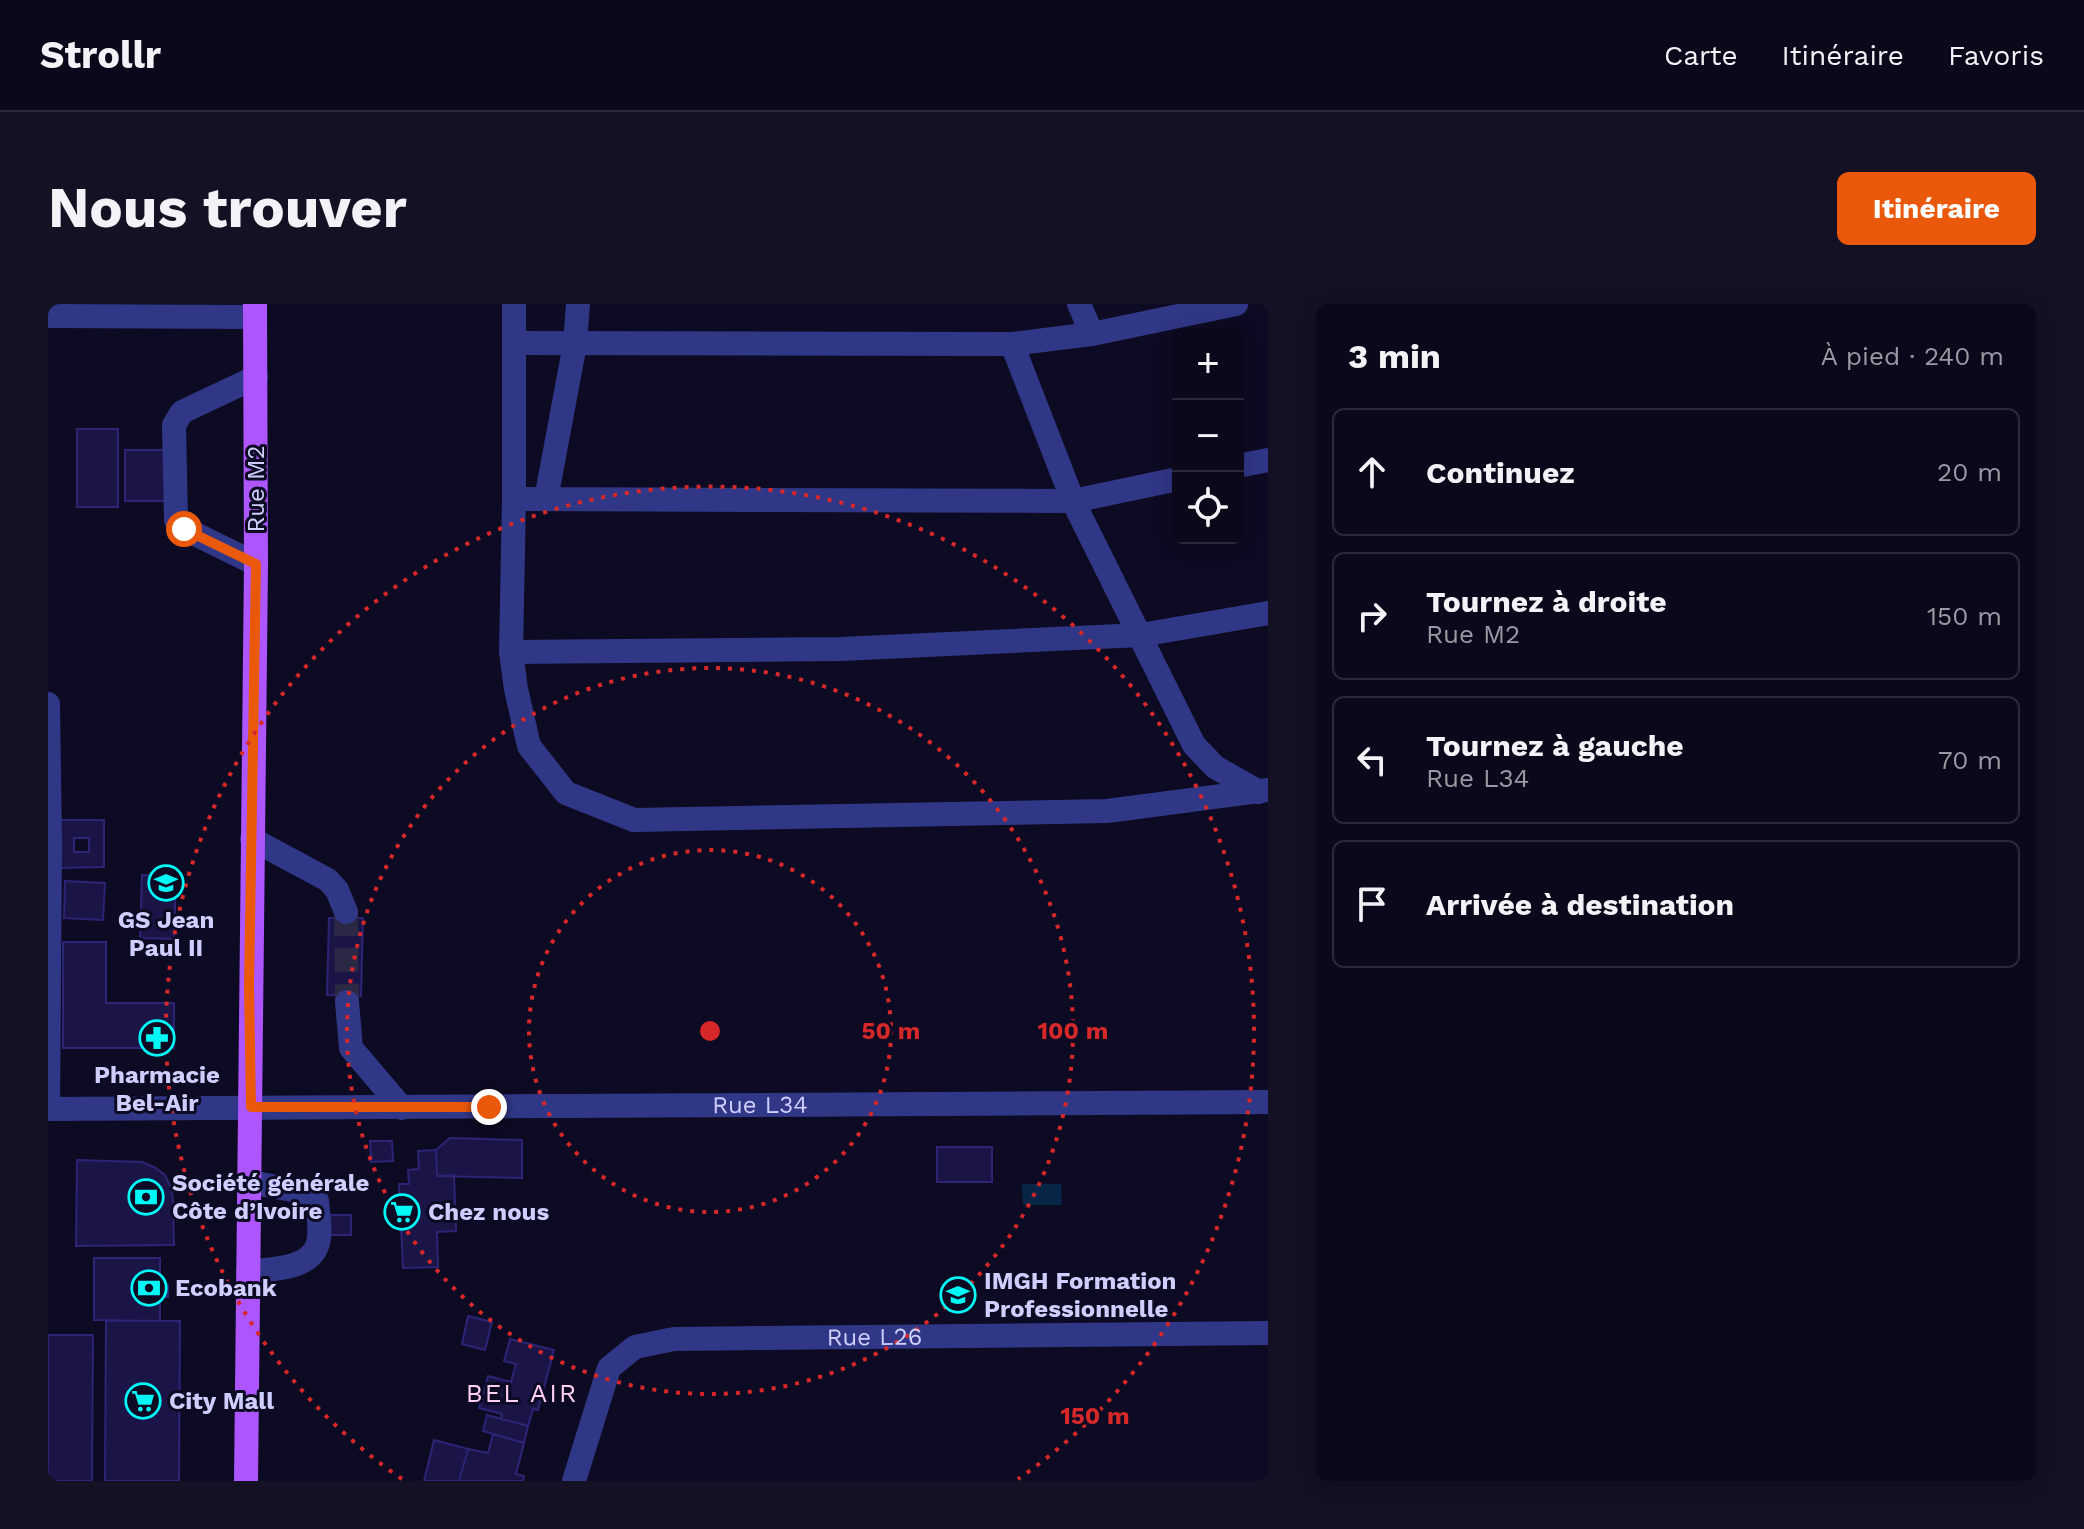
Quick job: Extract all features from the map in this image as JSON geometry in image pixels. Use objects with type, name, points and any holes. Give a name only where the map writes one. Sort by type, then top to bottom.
[{"type":"main road","name":"Rue M2","points":[[246,1481],[256,564],[255,310]]},
{"type":"street","points":[[514,304],[511,652],[529,746],[566,793],[634,820],[1107,811],[1263,791]]},
{"type":"street","points":[[546,499],[575,344],[578,304]]},
{"type":"street","points":[[1079,304],[1092,334]]},
{"type":"street","points":[[514,343],[1012,344],[1092,334],[1236,304]]},
{"type":"street","points":[[48,316],[255,310]]},
{"type":"street","points":[[1012,344],[1073,501],[1194,745],[1215,767],[1263,791]]},
{"type":"street","points":[[256,377],[182,412],[174,425],[176,520],[179,526],[256,564]]},
{"type":"street","points":[[1244,465],[1268,460]]},
{"type":"street","points":[[514,499],[1073,501],[1172,480]]},
{"type":"street","points":[[511,652],[841,649],[1141,635],[1268,613]]},
{"type":"street","points":[[48,704],[48,1109]]},
{"type":"street","points":[[252,839],[328,880],[337,890],[346,912]]},
{"type":"street","points":[[347,1002],[351,1048],[402,1108]]},
{"type":"street","name":"Rue L34","points":[[48,1109],[1268,1102]]},
{"type":"street","points":[[248,1272],[289,1266],[306,1260],[318,1245],[317,1201],[308,1193],[250,1182]]},
{"type":"street","name":"Rue L26","points":[[574,1481],[609,1368],[635,1347],[674,1339],[1268,1333]]},
{"type":"water","points":[[1022,1184],[1061,1184],[1062,1205],[1023,1205]]},
{"type":"building","points":[[77,429],[118,429],[118,507],[77,507]]},
{"type":"building","points":[[125,450],[170,450],[170,501],[125,501]]},
{"type":"building","points":[[59,820],[104,820],[104,867],[59,868]],"holes":[[[74,838],[89,838],[89,852],[74,852]]]},
{"type":"building","points":[[142,875],[176,876],[174,939],[140,938]]},
{"type":"building","points":[[65,881],[105,883],[103,920],[64,918]]},
{"type":"building","points":[[329,918],[363,918],[361,996],[327,995]]},
{"type":"building","points":[[63,942],[106,942],[106,1003],[174,1003],[174,1048],[63,1048]]},
{"type":"building","points":[[450,1138],[522,1140],[522,1178],[437,1176],[436,1150]]},
{"type":"building","points":[[370,1141],[392,1141],[393,1161],[371,1162]]},
{"type":"building","points":[[937,1147],[992,1147],[992,1182],[937,1182]]},
{"type":"building","points":[[436,1150],[437,1176],[454,1175],[456,1231],[437,1232],[438,1267],[403,1268],[399,1184],[409,1184],[408,1170],[419,1169],[418,1151]]},
{"type":"building","points":[[77,1160],[142,1162],[165,1175],[173,1200],[174,1245],[76,1246]]},
{"type":"building","points":[[326,1215],[351,1215],[351,1235],[326,1235]]},
{"type":"building","points":[[94,1258],[160,1258],[160,1285],[168,1285],[168,1297],[160,1297],[160,1321],[94,1320]]},
{"type":"building","points":[[468,1316],[492,1322],[485,1350],[462,1344]]},
{"type":"building","name":"City Mall","points":[[106,1321],[180,1321],[179,1481],[105,1481]]},
{"type":"building","points":[[48,1335],[93,1335],[92,1481],[48,1481]]},
{"type":"building","points":[[510,1339],[554,1350],[538,1410],[533,1409],[528,1426],[501,1419],[502,1414],[479,1408],[488,1376],[511,1382],[516,1364],[504,1361]]},
{"type":"building","points":[[487,1415],[528,1426],[524,1443],[483,1431]]},
{"type":"building","points":[[493,1434],[524,1443],[516,1474],[524,1476],[523,1481],[459,1481],[468,1449],[488,1453]]},
{"type":"building","points":[[434,1440],[468,1449],[459,1481],[424,1481]]},
{"type":"tunnel","points":[[346,912],[347,1002]]},
{"type":"place","name":"GS Jean Paul II","points":[[166,883]]},
{"type":"place","name":"Pharmacie Bel-Air","points":[[157,1038]]},
{"type":"place","name":"Société générale Côte d’Ivoire","points":[[146,1197]]},
{"type":"place","name":"Chez nous","points":[[402,1212]]},
{"type":"place","name":"Ecobank","points":[[149,1288]]},
{"type":"place","name":"IMGH Formation Professionnelle","points":[[958,1295]]},
{"type":"place","name":"City Mall","points":[[143,1401]]},
{"type":"district","name":"BEL AIR","points":[[522,1393]]},
{"type":"route","points":[[184,529],[256,564],[249,986],[251,1107],[489,1107]]}]
